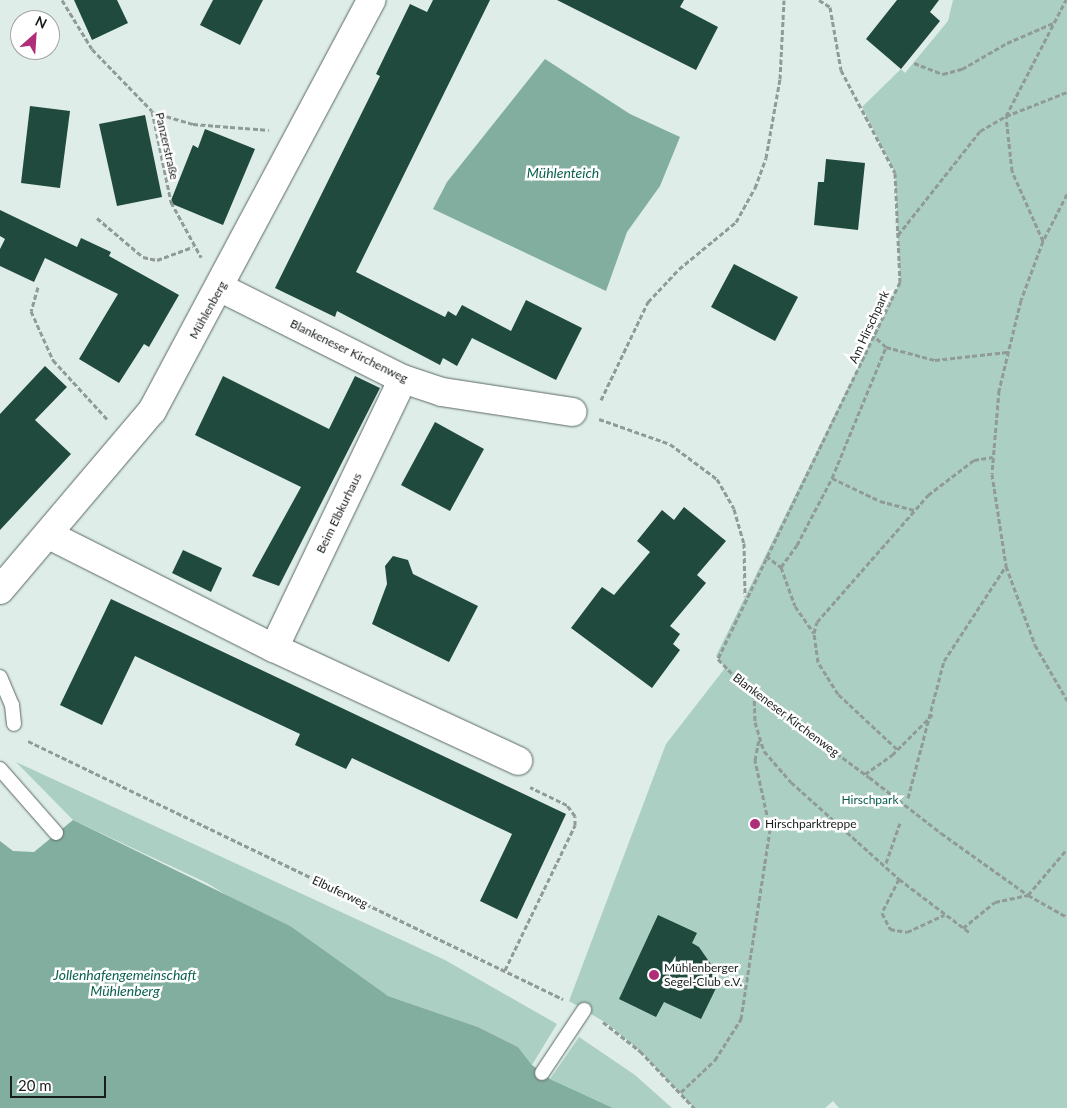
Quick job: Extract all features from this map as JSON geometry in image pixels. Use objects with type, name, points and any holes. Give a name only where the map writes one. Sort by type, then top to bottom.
[{"type":"street","name":"Mühlenberg","points":[[0,590],[49,535],[152,411],[224,282],[371,0]]},
{"type":"street","name":"Blankeneser Kirchenweg","points":[[224,282],[403,379],[442,392],[572,412]]},
{"type":"street","name":"Beim Elbkurhaus","points":[[274,648],[403,379]]},
{"type":"street","points":[[49,535],[520,772]]},
{"type":"lane","points":[[0,677],[12,705],[14,724]]},
{"type":"lane","points":[[0,768],[56,833]]},
{"type":"lane","points":[[542,1073],[584,1010]]},
{"type":"path","name":"Panzerstraße","points":[[62,0],[92,50],[152,111],[171,202],[193,247],[224,282]]},
{"type":"path","points":[[601,400],[648,302],[679,269],[736,222],[755,188],[766,158],[780,79],[784,0]]},
{"type":"path","name":"Am Hirschpark","points":[[745,596],[900,282],[896,173],[841,70],[830,7],[819,0]]},
{"type":"path","points":[[1042,241],[1012,171],[1006,116],[1066,0]]},
{"type":"path","points":[[914,62],[943,74],[962,69],[1007,43],[1054,23]]},
{"type":"path","points":[[898,235],[961,152],[980,131],[1006,116],[1067,92]]},
{"type":"path","points":[[152,111],[193,124],[276,130],[297,140]]},
{"type":"path","points":[[1067,194],[1042,241],[1008,352],[999,390],[992,474],[1006,566],[1035,645],[1067,700]]},
{"type":"path","points":[[97,218],[143,257],[157,260],[193,247]]},
{"type":"path","points":[[38,287],[31,310],[53,360],[110,422]]},
{"type":"path","points":[[874,336],[886,347],[934,360],[1008,352]]},
{"type":"path","points":[[781,567],[797,545],[832,478],[886,347]]},
{"type":"path","name":"Blankeneser Kirchenweg","points":[[606,421],[670,444],[717,479],[740,530],[745,596],[718,659],[754,692],[941,833],[1028,896],[1067,917]]},
{"type":"path","points":[[814,633],[823,613],[876,558],[914,510],[950,476],[974,460],[994,457]]},
{"type":"path","points":[[832,478],[880,501],[914,510]]},
{"type":"path","points":[[766,556],[781,567],[795,606],[814,633],[818,662],[838,694],[897,749]]},
{"type":"path","points":[[908,798],[952,644],[1006,566]]},
{"type":"path","points":[[680,1092],[715,1060],[742,1019],[770,829],[755,760],[760,740],[754,692]]},
{"type":"path","points":[[865,774],[897,749],[933,714]]},
{"type":"path","name":"Elbuferweg","points":[[14,724],[33,744],[505,970],[584,1010],[640,1051],[694,1108]]},
{"type":"path","points":[[760,740],[791,782],[886,863],[900,880],[969,932]]},
{"type":"path","points":[[505,970],[575,826],[575,816],[567,805],[520,772]]},
{"type":"path","points":[[886,863],[900,823]]},
{"type":"path","points":[[963,928],[995,902],[1028,896],[1067,849]]},
{"type":"path","points":[[900,880],[882,913],[890,929],[907,932],[944,915]]},
{"type":"green space","name":"Hirschpark","points":[[953,0],[1067,0],[1067,1108],[839,1108],[833,1101],[825,1108],[694,1108],[640,1051],[608,1024],[569,1001],[666,744],[725,668],[716,656],[900,282],[895,173],[862,107],[901,69],[905,73],[948,21]]},
{"type":"green space","points":[[16,762],[445,960],[557,1024],[532,1065],[518,1047],[478,1027],[388,996],[207,883],[73,820]]},
{"type":"green space","points":[[579,1037],[635,1075],[672,1108],[613,1108],[550,1079]]},
{"type":"water","name":"Mühlenteich","points":[[545,59],[630,114],[680,137],[660,186],[627,232],[606,291],[433,209],[447,182]]},
{"type":"water","name":"Jollenhafengemeinschaft Mühlenberg","points":[[73,820],[290,926],[388,996],[478,1027],[518,1047],[532,1065],[550,1079],[613,1108],[0,1108],[0,841],[13,851],[34,852]]},
{"type":"building","points":[[74,0],[117,0],[128,23],[92,40]]},
{"type":"building","points":[[213,0],[263,0],[240,45],[200,25]]},
{"type":"building","points":[[433,0],[490,0],[356,272],[445,317],[448,311],[456,316],[462,305],[511,331],[526,300],[582,328],[556,380],[472,338],[457,366],[443,358],[440,365],[337,311],[335,317],[275,288],[380,76],[376,74],[410,4],[427,12]]},
{"type":"building","points":[[557,0],[684,0],[680,7],[718,27],[696,70]]},
{"type":"building","points":[[897,0],[939,0],[930,12],[940,21],[901,69],[866,39]]},
{"type":"building","points":[[30,106],[70,111],[60,188],[21,183]]},
{"type":"building","points":[[145,115],[162,197],[117,206],[99,124]]},
{"type":"building","points":[[205,129],[255,149],[223,225],[170,203],[193,145],[198,148]]},
{"type":"building","points":[[826,159],[865,163],[858,230],[814,225],[818,182],[824,182]]},
{"type":"building","points":[[0,210],[77,247],[81,238],[111,252],[109,256],[179,295],[149,347],[144,344],[119,383],[79,359],[118,294],[45,258],[34,282],[0,266],[0,249],[5,239],[0,236]]},
{"type":"building","points":[[734,264],[798,297],[775,341],[711,307]]},
{"type":"building","points":[[45,366],[67,387],[35,420],[71,454],[0,530],[0,414]]},
{"type":"building","points":[[223,376],[329,429],[355,376],[380,388],[279,586],[252,576],[301,487],[195,435]]},
{"type":"building","points":[[435,422],[484,449],[450,511],[401,485]]},
{"type":"building","points":[[684,507],[726,541],[697,575],[706,583],[670,626],[680,634],[673,644],[680,650],[652,688],[571,628],[602,587],[614,595],[650,552],[637,541],[662,510],[674,520]]},
{"type":"building","points":[[183,550],[222,568],[211,592],[172,573]]},
{"type":"building","points":[[393,556],[408,560],[413,574],[478,606],[449,662],[372,624],[387,584],[385,566]]},
{"type":"building","points":[[111,599],[566,814],[517,919],[480,901],[512,834],[352,758],[346,769],[295,745],[300,734],[135,656],[102,725],[60,705]]},
{"type":"building","name":"Mühlenberger Segel-Club e.V.","points":[[658,915],[697,933],[692,943],[699,947],[717,973],[719,982],[701,1019],[664,1002],[656,1017],[619,999]]},
{"type":"place","name":"Hirschparktreppe","points":[[755,824]]},
{"type":"place","name":"Mühlenberger Segel-Club e.V.","points":[[654,975]]}]
